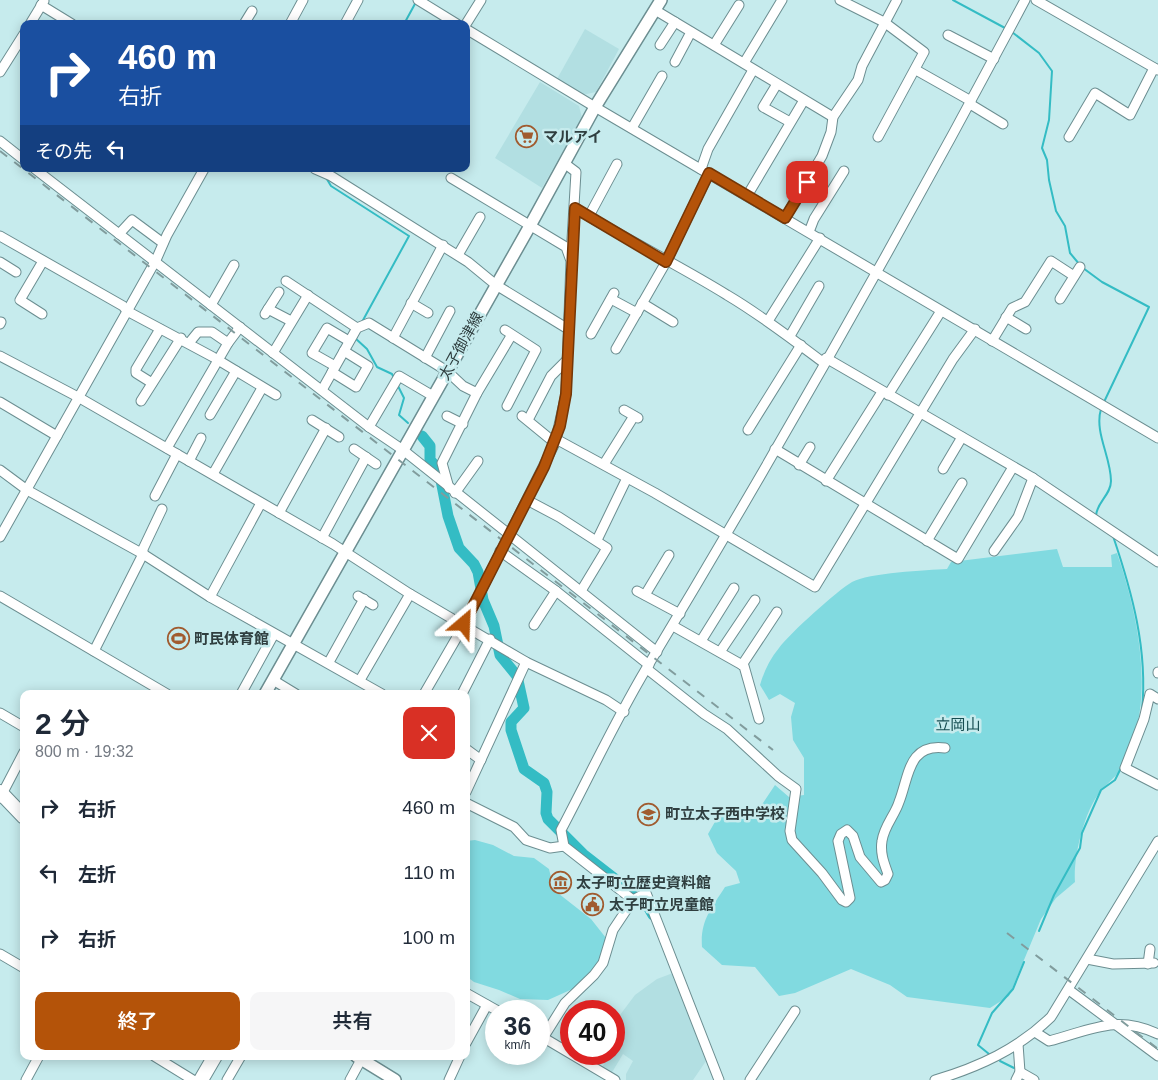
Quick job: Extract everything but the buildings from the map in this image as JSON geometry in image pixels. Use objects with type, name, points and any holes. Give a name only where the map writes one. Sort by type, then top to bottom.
[{"type":"highway","points":[[1,795],[20,813]]},
{"type":"highway","points":[[201,1080],[213,1060]]},
{"type":"main road","name":"太子御津線","points":[[267,690],[531,224],[595,107],[658,5]]},
{"type":"main road","points":[[365,1060],[395,1080]]},
{"type":"street","points":[[292,20],[303,0]]},
{"type":"street","points":[[347,20],[358,0]]},
{"type":"street","points":[[418,0],[450,20]]},
{"type":"street","points":[[468,20],[481,0]]},
{"type":"street","points":[[744,63],[782,0]]},
{"type":"street","points":[[840,0],[884,22],[924,52],[916,70],[878,137]]},
{"type":"street","points":[[785,218],[822,156],[831,132],[833,117],[858,80],[862,66],[897,0]]},
{"type":"street","points":[[633,900],[564,846],[561,830],[648,667],[775,449],[971,103],[1025,0]]},
{"type":"street","points":[[1036,0],[1156,69],[1130,114],[1095,93],[1069,137]]},
{"type":"street","points":[[32,20],[43,2],[67,20]]},
{"type":"street","points":[[658,5],[675,22],[833,117]]},
{"type":"street","points":[[714,45],[739,5]]},
{"type":"street","points":[[246,20],[252,11]]},
{"type":"street","points":[[660,45],[675,22]]},
{"type":"street","points":[[470,31],[1158,438]]},
{"type":"street","points":[[676,62],[691,32]]},
{"type":"street","points":[[948,35],[994,59]]},
{"type":"street","points":[[0,72],[20,40]]},
{"type":"street","points":[[616,349],[666,262],[705,171],[708,149],[753,70]]},
{"type":"street","points":[[916,70],[1003,124]]},
{"type":"street","points":[[632,128],[662,76]]},
{"type":"street","points":[[777,84],[763,106],[790,122]]},
{"type":"street","points":[[747,196],[804,100]]},
{"type":"street","points":[[0,141],[20,157]]},
{"type":"street","points":[[426,690],[464,624],[527,500],[555,441],[564,410],[576,172],[564,164]]},
{"type":"street","points":[[589,216],[609,188],[617,164]]},
{"type":"street","points":[[809,232],[814,219],[844,171]]},
{"type":"street","points":[[39,172],[156,260],[369,427],[403,450],[452,491],[657,652]]},
{"type":"street","points":[[0,537],[156,260],[163,243],[202,172]]},
{"type":"street","points":[[322,172],[443,246],[488,276],[496,285],[568,329]]},
{"type":"street","points":[[451,178],[561,242],[566,247],[571,261]]},
{"type":"street","points":[[575,208],[666,262],[727,294],[825,360],[1033,478],[1158,562]]},
{"type":"street","points":[[458,256],[480,217]]},
{"type":"street","points":[[119,234],[132,220],[163,243]]},
{"type":"street","points":[[0,236],[123,306],[127,311],[185,341],[276,395]]},
{"type":"street","points":[[768,321],[820,238]]},
{"type":"street","points":[[392,338],[443,246]]},
{"type":"street","points":[[42,314],[20,300],[43,261]]},
{"type":"street","points":[[992,341],[1012,308],[1025,302],[1051,261],[1074,276]]},
{"type":"street","points":[[0,262],[16,272]]},
{"type":"street","points":[[211,305],[234,265]]},
{"type":"street","points":[[1060,299],[1080,267]]},
{"type":"street","points":[[286,281],[357,328]]},
{"type":"street","points":[[790,336],[809,299],[819,286]]},
{"type":"street","points":[[279,292],[267,311],[291,322]]},
{"type":"street","points":[[273,353],[308,296]]},
{"type":"street","points":[[591,334],[613,296],[637,313]]},
{"type":"street","points":[[411,303],[426,309]]},
{"type":"street","points":[[642,303],[673,322]]},
{"type":"street","points":[[425,358],[450,311]]},
{"type":"street","points":[[826,481],[885,393],[906,356],[941,311]]},
{"type":"street","points":[[1006,317],[1026,329]]},
{"type":"street","points":[[322,390],[357,328],[369,323],[447,371],[463,386],[477,393]]},
{"type":"street","points":[[167,448],[228,343],[240,327]]},
{"type":"street","points":[[152,383],[136,373],[136,369],[160,328]]},
{"type":"street","points":[[344,351],[368,366],[356,387],[312,353],[327,328],[349,341]]},
{"type":"street","points":[[567,360],[551,376],[525,418],[555,441],[604,464],[815,587],[974,329]]},
{"type":"street","points":[[140,401],[185,341],[198,332],[212,332],[228,343]]},
{"type":"street","points":[[452,491],[442,464],[508,333],[536,350],[507,406]]},
{"type":"street","points":[[748,430],[770,388],[789,367],[801,345]]},
{"type":"street","points":[[0,356],[78,397],[262,503],[346,552],[410,594],[526,662],[606,700],[624,712]]},
{"type":"street","points":[[210,415],[236,371]]},
{"type":"street","points":[[369,427],[399,376],[433,396]]},
{"type":"street","points":[[212,474],[262,388]]},
{"type":"street","points":[[0,402],[57,436]]},
{"type":"street","points":[[604,464],[636,417],[624,410]]},
{"type":"street","points":[[447,416],[462,424]]},
{"type":"street","points":[[312,420],[339,437]]},
{"type":"street","points":[[279,513],[326,428]]},
{"type":"street","points":[[943,469],[962,437]]},
{"type":"street","points":[[189,461],[201,438]]},
{"type":"street","points":[[799,465],[810,447]]},
{"type":"street","points":[[354,449],[376,464]]},
{"type":"street","points":[[775,449],[958,559],[1013,467]]},
{"type":"street","points":[[155,496],[177,454]]},
{"type":"street","points":[[322,538],[366,457]]},
{"type":"street","points":[[452,491],[478,461]]},
{"type":"street","points":[[0,470],[27,490],[144,554],[210,597],[274,634],[329,662],[376,690]]},
{"type":"street","points":[[597,540],[627,478]]},
{"type":"street","points":[[994,551],[1018,517],[1033,478]]},
{"type":"street","points":[[927,541],[962,483]]},
{"type":"street","points":[[527,500],[597,540],[607,548],[581,591]]},
{"type":"street","points":[[210,597],[262,503]]},
{"type":"street","points":[[94,651],[144,554],[143,550],[162,509]]},
{"type":"street","points":[[500,551],[556,591],[704,714],[727,729],[778,776],[796,789],[790,832],[792,840],[822,873],[842,900],[846,902],[850,898],[838,841],[841,834],[847,830],[853,836],[860,857],[880,882],[885,880],[888,874],[881,854],[882,840],[899,804],[912,762],[921,751],[933,746],[945,748]]},
{"type":"street","points":[[669,555],[641,593],[680,614]]},
{"type":"street","points":[[701,641],[721,615],[734,588]]},
{"type":"street","points":[[534,625],[556,591]]},
{"type":"street","points":[[360,680],[410,594]]},
{"type":"street","points":[[0,596],[160,690]]},
{"type":"street","points":[[329,662],[361,597],[373,605]]},
{"type":"street","points":[[720,652],[740,628],[754,604]]},
{"type":"street","points":[[742,665],[772,625],[777,612]]},
{"type":"street","points":[[673,626],[742,665],[759,719]]},
{"type":"street","points":[[243,690],[274,634]]},
{"type":"street","points":[[464,690],[490,640]]},
{"type":"street","points":[[470,783],[526,662]]},
{"type":"street","points":[[273,680],[289,690]]},
{"type":"street","points":[[1158,699],[1150,694],[1144,719],[1125,768],[1158,785]]},
{"type":"street","points":[[0,713],[20,725]]},
{"type":"street","points":[[470,753],[481,760]]},
{"type":"street","points":[[1,795],[20,759]]},
{"type":"street","points":[[470,805],[514,827],[526,840],[550,848],[564,846]]},
{"type":"street","points":[[935,1080],[989,1061],[1036,1032],[1051,1017],[1158,841]]},
{"type":"street","points":[[550,1024],[565,1003],[594,975],[603,963],[613,930],[633,900],[646,893],[719,1080]]},
{"type":"street","points":[[1086,959],[1113,964],[1151,964],[1150,949]]},
{"type":"street","points":[[0,954],[20,966]]},
{"type":"street","points":[[1069,990],[1158,1056]]},
{"type":"street","points":[[470,995],[485,1004]]},
{"type":"street","points":[[470,1036],[485,1009]]},
{"type":"street","points":[[750,1080],[795,1011]]},
{"type":"street","points":[[1036,1032],[1049,1041],[1115,1023],[1139,1025],[1158,1034]]},
{"type":"street","points":[[550,1042],[615,1080]]},
{"type":"street","points":[[1018,1044],[1018,1076],[1034,1080]]},
{"type":"street","points":[[26,1080],[37,1060]]},
{"type":"street","points":[[160,1060],[193,1080]]},
{"type":"street","points":[[227,1080],[239,1060]]},
{"type":"street","points":[[350,1080],[359,1060]]},
{"type":"street","points":[[448,1080],[458,1060]]},
{"type":"shaded area","points":[[585,29],[619,49],[596,92],[582,95],[557,79]]},
{"type":"shaded area","points":[[540,82],[579,106],[582,118],[542,188],[495,158]]},
{"type":"shaded area","points":[[673,973],[706,1061],[693,1080],[626,1080],[626,1074],[633,1061],[625,1055],[625,1008],[635,995],[657,979]]},
{"type":"shaded area","points":[[603,1065],[616,1065],[611,1074],[601,1069]]},
{"type":"green space","name":"立岡山","points":[[1057,549],[1063,567],[1112,567],[1111,555],[1117,553],[1138,633],[1142,691],[1139,719],[1132,746],[1120,770],[1100,792],[1089,811],[1078,848],[1075,882],[1056,898],[1041,919],[1009,996],[990,1008],[907,997],[890,985],[851,969],[795,993],[779,996],[755,967],[722,965],[702,947],[703,930],[711,909],[725,887],[740,883],[736,871],[717,853],[708,834],[720,813],[738,810],[753,818],[775,785],[789,797],[804,795],[804,758],[793,740],[791,717],[795,703],[780,694],[769,700],[760,685],[768,665],[779,648],[825,603],[852,582],[860,579],[898,572],[947,569],[951,562]]},
{"type":"green space","points":[[470,841],[493,845],[514,856],[534,858],[549,869],[554,890],[591,919],[606,938],[602,960],[577,987],[548,1000],[520,999],[470,979]]},
{"type":"waterway","points":[[953,0],[1005,28]]},
{"type":"waterway","points":[[406,20],[416,2]]},
{"type":"waterway","points":[[1012,32],[1039,53],[1052,71],[1049,120],[1042,148],[1047,160],[1049,180],[1056,211],[1065,226],[1070,253],[1080,265]]},
{"type":"waterway","points":[[325,176],[331,186],[409,236],[362,322]]},
{"type":"waterway","points":[[1083,268],[1102,282],[1149,307],[1104,402]]},
{"type":"waterway","points":[[355,338],[367,349],[377,367],[392,374],[394,378]]},
{"type":"waterway","points":[[397,384],[404,398],[399,415],[408,423]]},
{"type":"waterway","points":[[1096,516],[1098,507],[1109,491],[1111,481],[1101,436],[1099,418],[1101,409]]},
{"type":"waterway","points":[[422,436],[430,446],[430,460],[439,470],[448,516],[459,548],[474,564],[478,572],[483,600],[494,626],[500,655],[517,676],[524,708],[511,722],[511,730],[524,769],[544,783],[547,792],[546,813],[548,819],[583,854],[646,903],[653,915]]},
{"type":"waterway","points":[[1113,536],[1137,622],[1143,665],[1142,710]]},
{"type":"waterway","points":[[1039,931],[1054,895],[1080,848],[1082,833],[1101,790],[1115,780],[1121,768]]},
{"type":"waterway","points":[[989,1054],[978,1045],[992,1013],[1013,989],[1024,962]]},
{"type":"waterway","points":[[1000,1061],[1014,1068]]},
{"type":"railway","points":[[0,151],[20,166]]},
{"type":"railway","points":[[27,172],[773,750]]},
{"type":"railway","points":[[1007,933],[1158,1049]]},
{"type":"place","name":"マルアイ","points":[[527,137]]},
{"type":"place","name":"町民体育館","points":[[178,639]]},
{"type":"place","name":"町立太子西中学校","points":[[649,814]]},
{"type":"place","name":"太子町立歴史資料館","points":[[560,883]]},
{"type":"place","name":"太子町立児童館","points":[[593,905]]},
{"type":"route","points":[[464,624],[544,467],[555,443],[560,426],[566,394],[575,208],[666,262],[709,173],[785,218],[807,182]]}]
